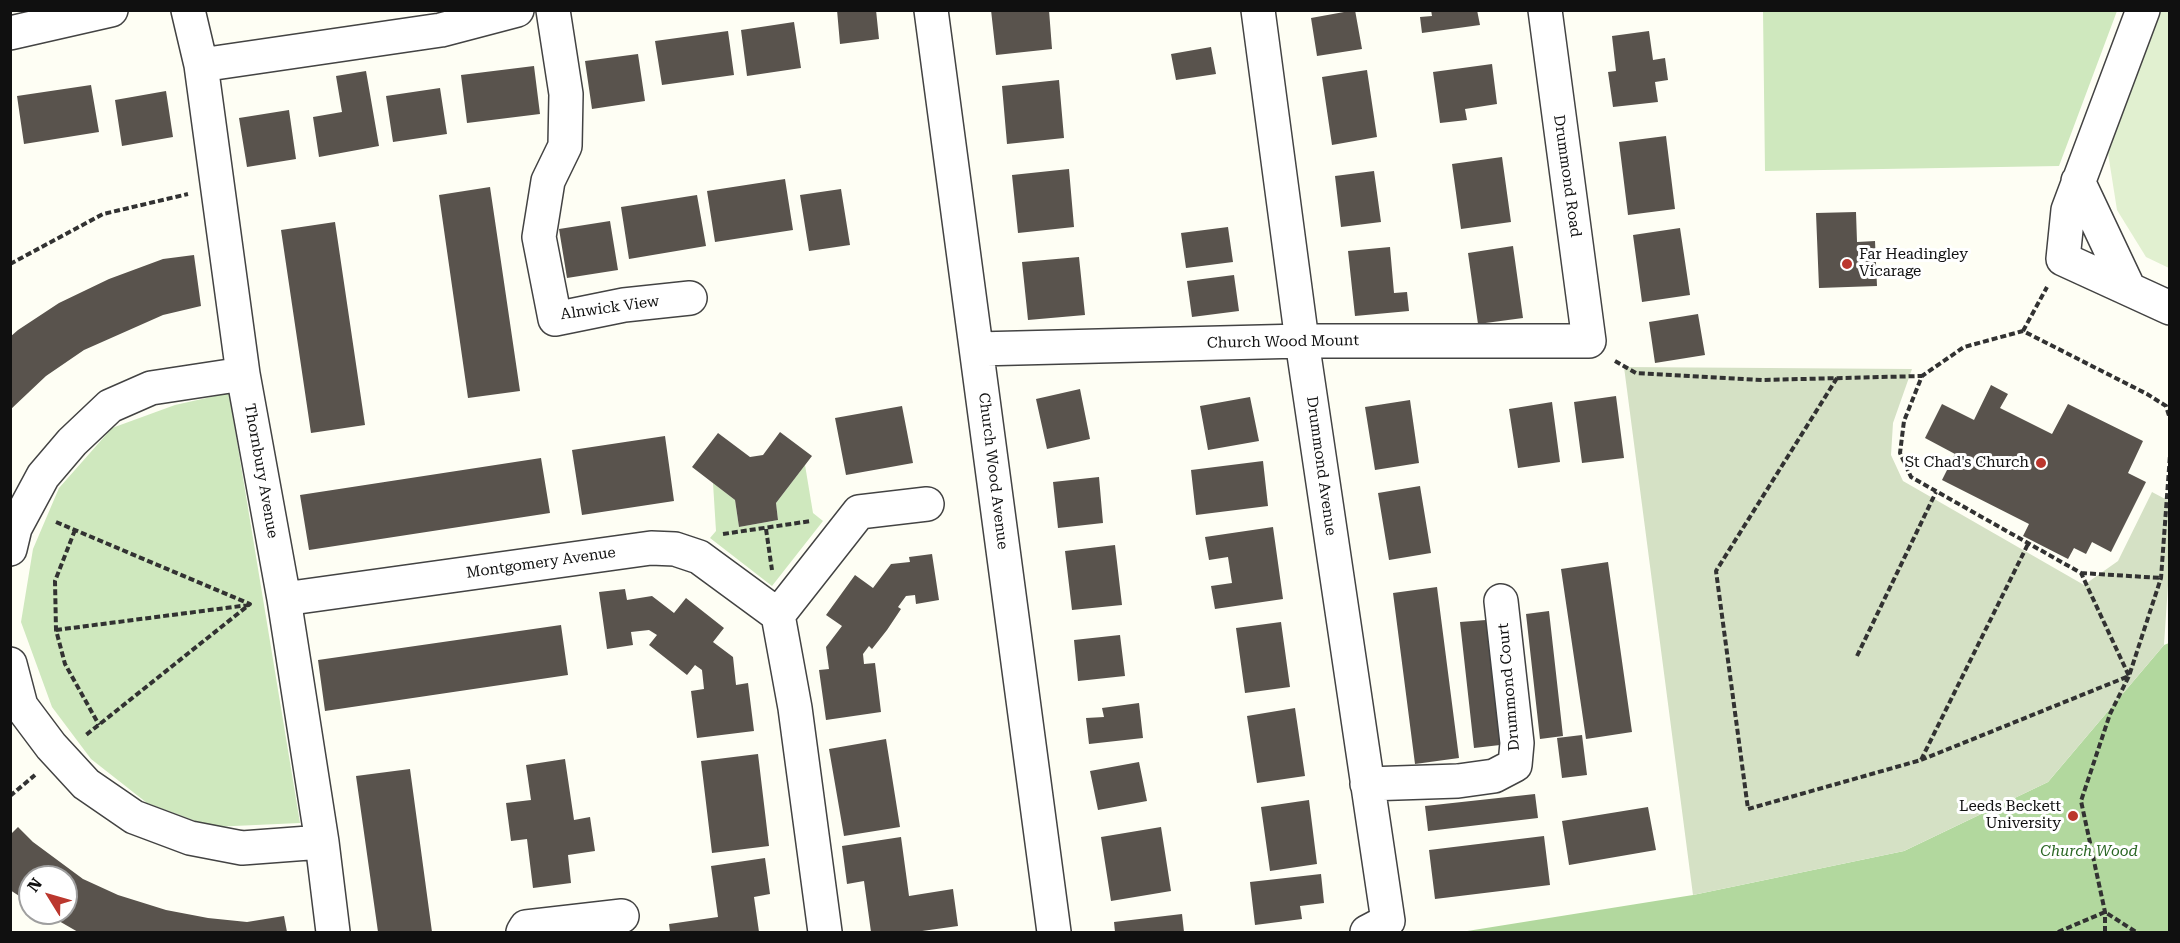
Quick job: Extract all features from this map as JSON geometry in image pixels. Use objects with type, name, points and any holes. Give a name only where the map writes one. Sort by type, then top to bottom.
[{"type":"street","points":[[10,33],[111,10]]},
{"type":"street","name":"Thornbury Avenue","points":[[188,10],[201,65],[243,374],[284,598],[322,842],[333,933]]},
{"type":"street","points":[[201,65],[441,30],[517,10]]},
{"type":"street","name":"Alnwick View","points":[[553,10],[566,94],[565,146],[548,181],[539,237],[555,319],[624,305],[690,298]]},
{"type":"street","name":"Church Wood Avenue","points":[[931,10],[1054,933]]},
{"type":"street","name":"Drummond Avenue","points":[[1258,10],[1302,341],[1367,784],[1377,927]]},
{"type":"street","name":"Drummond Road","points":[[1545,10],[1589,341]]},
{"type":"street","points":[[2143,10],[2068,210],[2063,259],[2169,308]]},
{"type":"street","points":[[2078,182],[2129,289]]},
{"type":"street","name":"Church Wood Mount","points":[[977,349],[1302,341],[1589,341]]},
{"type":"street","points":[[10,549],[15,528],[50,467],[72,442],[110,406],[151,388],[243,374]]},
{"type":"street","points":[[825,933],[795,708],[778,615],[859,512],[927,504]]},
{"type":"street","name":"Montgomery Avenue","points":[[284,598],[651,548],[675,549],[699,557],[778,615]]},
{"type":"street","name":"Drummond Court","points":[[1367,784],[1458,781],[1494,776],[1515,765],[1517,743],[1501,601]]},
{"type":"street","points":[[10,664],[21,706],[60,756],[86,784],[134,817],[190,838],[242,848],[322,842]]},
{"type":"street","points":[[523,933],[526,927],[622,916]]},
{"type":"path","points":[[10,264],[103,214],[146,202],[218,189]]},
{"type":"path","points":[[2023,331],[2063,259]]},
{"type":"path","points":[[1589,341],[1636,374],[1762,380],[1922,376],[1964,347],[2023,331],[2147,394],[2166,406],[2169,418]]},
{"type":"path","points":[[1922,376],[1904,421],[1900,453],[1911,477],[2081,573],[2161,578]]},
{"type":"path","points":[[1837,378],[1716,571],[1748,809],[1921,760],[2129,676]]},
{"type":"path","points":[[2105,933],[2105,912],[2081,801],[2110,714],[2129,676],[2161,578],[2169,455]]},
{"type":"path","points":[[1857,656],[1936,492]]},
{"type":"path","points":[[26,507],[250,604]]},
{"type":"path","points":[[675,549],[705,537],[766,529],[859,512]]},
{"type":"path","points":[[75,530],[55,581],[56,630],[65,664],[99,725]]},
{"type":"path","points":[[1921,760],[2028,544]]},
{"type":"path","points":[[2081,573],[2129,676]]},
{"type":"path","points":[[56,630],[284,598]]},
{"type":"path","points":[[10,796],[250,604]]},
{"type":"path","points":[[2058,933],[2105,912]]},
{"type":"path","points":[[2105,912],[2136,933]]},
{"type":"green space","points":[[1763,10],[2117,11],[2059,166],[1765,171]]},
{"type":"green space","points":[[2161,11],[2170,11],[2169,268],[2146,257],[2117,210],[2108,153]]},
{"type":"green space","points":[[1624,367],[1912,369],[1893,423],[1891,455],[1903,481],[2084,585],[2118,561],[2152,492],[2169,501],[2169,570],[2164,645],[2048,782],[1904,851],[1693,895]]},
{"type":"green space","points":[[229,393],[300,823],[212,827],[147,803],[91,759],[52,707],[21,622],[33,549],[59,488],[112,428],[175,405]]},
{"type":"green space","points":[[805,465],[813,513],[823,521],[772,586],[710,538],[716,531],[713,483],[735,500],[739,527],[778,520],[776,503]]},
{"type":"green space","name":"Church Wood","points":[[2169,643],[2169,932],[1461,932],[1693,895],[1904,851],[2048,782],[2164,645]]},
{"type":"building","points":[[837,10],[876,10],[879,39],[840,44]]},
{"type":"building","points":[[991,10],[1049,10],[1052,49],[996,55]]},
{"type":"building","points":[[1355,10],[1362,49],[1317,56],[1311,18]]},
{"type":"building","points":[[1431,10],[1477,10],[1480,25],[1422,33],[1420,17],[1432,16]]},
{"type":"building","points":[[794,22],[801,68],[747,76],[741,30]]},
{"type":"building","points":[[728,31],[734,75],[662,85],[655,41]]},
{"type":"building","points":[[1649,31],[1653,60],[1665,58],[1668,80],[1655,82],[1658,102],[1613,107],[1608,72],[1616,71],[1612,36]]},
{"type":"building","points":[[1211,47],[1216,74],[1176,80],[1171,54]]},
{"type":"building","points":[[638,54],[645,101],[592,109],[585,61]]},
{"type":"building","points":[[1492,64],[1497,104],[1465,109],[1467,120],[1440,123],[1433,72]]},
{"type":"building","points":[[534,66],[540,114],[467,123],[461,75]]},
{"type":"building","points":[[1367,70],[1377,137],[1332,145],[1322,77]]},
{"type":"building","points":[[366,71],[379,146],[319,157],[313,117],[342,112],[336,76]]},
{"type":"building","points":[[1059,80],[1064,138],[1007,144],[1002,86]]},
{"type":"building","points":[[91,85],[99,132],[24,144],[17,96]]},
{"type":"building","points":[[440,88],[447,134],[393,142],[386,96]]},
{"type":"building","points":[[166,91],[173,137],[122,146],[115,100]]},
{"type":"building","points":[[289,110],[296,159],[247,167],[239,118]]},
{"type":"building","points":[[1666,136],[1675,209],[1628,215],[1619,142]]},
{"type":"building","points":[[1502,157],[1511,222],[1461,229],[1452,164]]},
{"type":"building","points":[[1069,169],[1074,227],[1018,233],[1012,175]]},
{"type":"building","points":[[1374,171],[1381,222],[1341,227],[1335,176]]},
{"type":"building","points":[[785,179],[793,230],[715,242],[707,191]]},
{"type":"building","points":[[490,187],[520,391],[468,398],[439,195]]},
{"type":"building","points":[[841,189],[850,245],[809,251],[800,195]]},
{"type":"building","points":[[697,195],[706,246],[629,259],[621,207]]},
{"type":"building","name":"Far Headingley Vicarage","points":[[1856,212],[1857,242],[1875,241],[1877,286],[1819,288],[1816,213]]},
{"type":"building","points":[[610,221],[618,270],[567,278],[559,229]]},
{"type":"building","points":[[335,222],[365,425],[311,433],[281,230]]},
{"type":"building","points":[[1228,227],[1233,262],[1186,268],[1181,233]]},
{"type":"building","points":[[1680,228],[1690,295],[1642,302],[1633,235]]},
{"type":"building","points":[[1513,246],[1523,318],[1478,324],[1468,253]]},
{"type":"building","points":[[1390,247],[1394,293],[1407,292],[1409,311],[1355,316],[1348,251]]},
{"type":"building","points":[[194,255],[201,306],[163,315],[84,350],[46,376],[10,410],[10,337],[18,330],[59,303],[109,279],[163,259]]},
{"type":"building","points":[[1079,257],[1085,315],[1028,320],[1022,262]]},
{"type":"building","points":[[1234,275],[1239,311],[1192,317],[1187,281]]},
{"type":"building","points":[[1698,314],[1705,355],[1655,363],[1649,322]]},
{"type":"building","name":"St Chad's Church","points":[[1991,385],[2008,394],[2000,408],[2052,434],[2068,404],[2143,441],[2128,473],[2146,482],[2111,552],[2092,542],[2086,554],[2074,548],[2068,559],[2023,536],[2029,524],[1942,480],[1955,454],[1925,438],[1942,404],[1974,420]]},
{"type":"building","points":[[1080,389],[1090,439],[1047,449],[1036,399]]},
{"type":"building","points":[[1616,396],[1624,458],[1582,463],[1574,402]]},
{"type":"building","points":[[1250,397],[1259,441],[1208,450],[1200,406]]},
{"type":"building","points":[[1410,400],[1419,463],[1375,470],[1365,407]]},
{"type":"building","points":[[1552,402],[1560,462],[1518,468],[1509,409]]},
{"type":"building","points":[[902,406],[913,463],[846,475],[835,418]]},
{"type":"building","points":[[780,432],[812,456],[776,503],[778,520],[739,527],[735,500],[692,467],[718,433],[750,457],[763,455]]},
{"type":"building","points":[[665,436],[674,501],[582,515],[572,450]]},
{"type":"building","points":[[541,458],[550,513],[309,550],[300,495]]},
{"type":"building","points":[[1263,461],[1268,506],[1196,515],[1191,470]]},
{"type":"building","points":[[1099,477],[1103,523],[1058,528],[1053,482]]},
{"type":"building","points":[[1420,486],[1431,553],[1389,560],[1378,493]]},
{"type":"building","points":[[1273,527],[1283,599],[1215,609],[1211,586],[1232,583],[1228,557],[1209,560],[1205,537]]},
{"type":"building","points":[[1115,545],[1122,605],[1072,610],[1065,551]]},
{"type":"building","points":[[932,554],[939,600],[916,604],[915,595],[906,596],[898,607],[901,609],[887,630],[872,649],[869,646],[863,654],[864,664],[875,663],[881,712],[826,720],[819,670],[829,669],[826,647],[842,626],[826,615],[855,575],[873,588],[891,564],[910,562],[909,557]]},
{"type":"building","points":[[1608,562],[1632,732],[1586,739],[1561,569]]},
{"type":"building","points":[[1437,587],[1459,758],[1415,764],[1393,593]]},
{"type":"building","points":[[625,589],[627,600],[652,596],[674,613],[686,598],[724,628],[713,642],[733,657],[736,685],[748,683],[754,731],[697,738],[691,691],[704,689],[702,670],[695,665],[687,675],[649,645],[657,635],[649,630],[631,632],[633,645],[607,649],[599,592]]},
{"type":"building","points":[[1549,611],[1563,736],[1540,739],[1526,614]]},
{"type":"building","points":[[1486,620],[1500,745],[1474,748],[1460,622]]},
{"type":"building","points":[[1281,622],[1290,687],[1245,693],[1236,628]]},
{"type":"building","points":[[561,625],[568,675],[325,711],[318,660]]},
{"type":"building","points":[[1120,635],[1125,676],[1078,681],[1074,640]]},
{"type":"building","points":[[1139,703],[1143,738],[1089,744],[1086,718],[1104,717],[1102,708]]},
{"type":"building","points":[[1295,708],[1305,776],[1257,783],[1247,716]]},
{"type":"building","points":[[1582,735],[1587,775],[1562,778],[1557,738]]},
{"type":"building","points":[[886,739],[900,827],[844,836],[829,749]]},
{"type":"building","points":[[758,754],[769,846],[712,853],[701,761]]},
{"type":"building","points":[[565,759],[574,820],[590,817],[595,851],[568,855],[571,883],[533,888],[527,839],[511,841],[506,803],[531,800],[526,765]]},
{"type":"building","points":[[1139,762],[1147,801],[1098,810],[1090,771]]},
{"type":"building","points":[[410,769],[432,932],[378,932],[356,776]]},
{"type":"building","points":[[1535,794],[1538,818],[1428,831],[1425,806]]},
{"type":"building","points":[[1309,800],[1317,864],[1270,871],[1261,807]]},
{"type":"building","points":[[1648,807],[1656,850],[1569,865],[1562,821]]},
{"type":"building","points":[[18,827],[33,842],[64,865],[18,865],[18,895],[10,890],[10,835]]},
{"type":"building","points":[[1161,827],[1171,891],[1111,901],[1101,837]]},
{"type":"building","points":[[1544,836],[1550,885],[1435,899],[1429,850]]},
{"type":"building","points":[[901,837],[909,896],[953,889],[958,926],[915,932],[871,932],[864,881],[847,884],[842,846]]},
{"type":"building","points":[[765,858],[770,894],[754,897],[759,932],[670,932],[669,924],[718,917],[711,866]]},
{"type":"building","points":[[1321,874],[1324,903],[1300,906],[1302,919],[1255,925],[1250,882]]},
{"type":"building","points":[[78,875],[118,895],[166,910],[247,922],[284,916],[287,932],[78,932],[66,925],[78,925]]},
{"type":"building","points":[[1182,914],[1184,932],[1115,932],[1114,922]]},
{"type":"place","name":"Far Headingley Vicarage","points":[[1847,264]]},
{"type":"place","name":"St Chad's Church","points":[[2041,463]]},
{"type":"place","name":"Leeds Beckett University","points":[[2073,816]]}]
